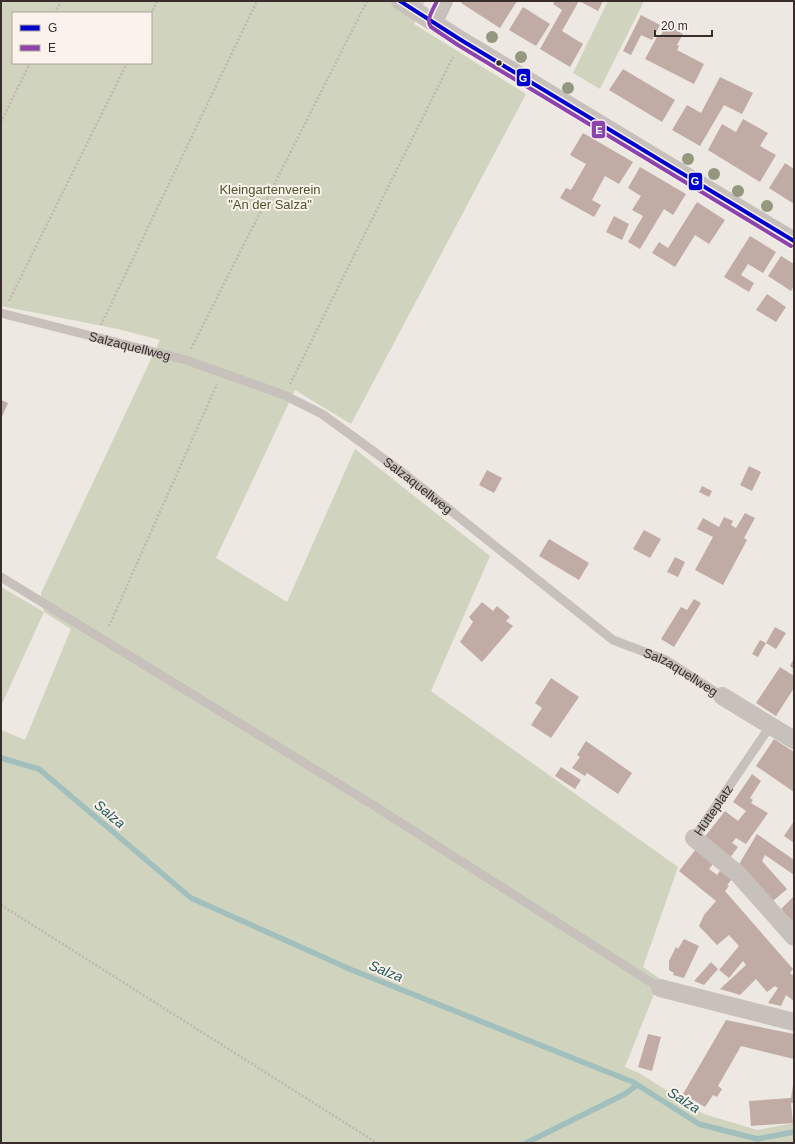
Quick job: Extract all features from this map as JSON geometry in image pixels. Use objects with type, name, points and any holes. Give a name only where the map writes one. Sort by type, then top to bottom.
[{"type":"street","points":[[400,1],[461,40],[794,241]]},
{"type":"street","points":[[434,22],[444,1]]},
{"type":"street","name":"Salzaquellweg","points":[[722,696],[794,740]]},
{"type":"street","name":"Hütteplatz","points":[[694,838],[738,874],[794,937]]},
{"type":"street","points":[[660,988],[794,1022]]},
{"type":"lane","name":"Salzaquellweg","points":[[2,314],[96,336],[186,360],[284,395],[322,414],[406,475],[613,640],[666,660],[722,696]]},
{"type":"lane","points":[[1,577],[372,805],[660,988]]},
{"type":"lane","name":"Hütteplatz","points":[[694,838],[771,725]]},
{"type":"path","points":[[56,12],[61,1]]},
{"type":"path","points":[[152,12],[157,1]]},
{"type":"path","points":[[96,336],[257,1]]},
{"type":"path","points":[[186,360],[367,1]]},
{"type":"path","points":[[284,395],[461,40]]},
{"type":"path","points":[[1,122],[30,64]]},
{"type":"path","points":[[2,314],[126,64]]},
{"type":"path","points":[[103,639],[222,372]]},
{"type":"path","points":[[1,906],[377,1143]]},
{"type":"green space","name":"Kleingartenverein \"An der Salza\"","points":[[1,1],[425,1],[414,24],[526,94],[351,424],[295,390],[216,558],[287,602],[355,449],[490,556],[431,691],[678,867],[643,967],[660,979],[625,1067],[639,1073],[704,1114],[757,1130],[794,1123],[794,1143],[1,1143],[1,730],[25,740],[71,629],[44,612],[41,593],[160,340],[118,329],[1,306]]},
{"type":"green space","points":[[608,1],[644,1],[600,89],[573,73]]},
{"type":"green space","points":[[1,587],[44,612],[1,706]]},
{"type":"building","points":[[462,1],[517,1],[500,28],[461,3]]},
{"type":"building","points":[[555,1],[579,1],[562,31],[583,44],[570,67],[540,49],[562,10],[553,4]]},
{"type":"building","points":[[579,1],[603,1],[598,11]]},
{"type":"building","points":[[523,7],[550,24],[536,46],[509,30]]},
{"type":"building","points":[[641,15],[660,25],[652,40],[641,35],[631,55],[623,51]]},
{"type":"building","points":[[666,25],[683,34],[677,45],[679,46],[677,50],[704,64],[694,84],[645,59],[658,35],[660,37]]},
{"type":"building","points":[[623,69],[675,100],[662,122],[609,90]]},
{"type":"building","points":[[720,77],[753,93],[742,114],[724,105],[700,146],[672,130],[687,105],[701,113]]},
{"type":"building","points":[[743,119],[768,133],[760,146],[776,155],[760,182],[708,150],[722,124],[736,132]]},
{"type":"building","points":[[583,133],[633,162],[619,184],[605,176],[592,200],[601,205],[594,217],[560,198],[566,188],[571,190],[586,164],[570,155]]},
{"type":"building","points":[[785,163],[794,169],[794,204],[769,188]]},
{"type":"building","points":[[640,167],[686,194],[673,215],[664,209],[640,249],[628,242],[643,216],[632,210],[641,196],[628,188]]},
{"type":"building","points":[[697,202],[725,220],[709,244],[695,235],[675,267],[652,253],[659,242],[668,248]]},
{"type":"building","points":[[614,216],[629,224],[622,240],[606,232]]},
{"type":"building","points":[[750,236],[776,252],[763,273],[748,264],[741,275],[754,283],[749,292],[724,277]]},
{"type":"building","points":[[781,256],[794,264],[794,286],[791,291],[768,276]]},
{"type":"building","points":[[767,294],[786,307],[776,322],[756,310]]},
{"type":"building","points":[[1,400],[8,403],[1,419]]},
{"type":"building","points":[[749,466],[761,472],[752,491],[740,485]]},
{"type":"building","points":[[487,470],[502,478],[494,493],[479,485]]},
{"type":"building","points":[[702,486],[712,491],[709,497],[699,492]]},
{"type":"building","points":[[745,513],[755,518],[744,538],[747,540],[723,585],[695,570],[713,537],[697,529],[703,518],[719,527],[724,517],[733,521],[731,525],[736,528]]},
{"type":"building","points":[[644,530],[661,539],[650,558],[633,549]]},
{"type":"building","points":[[549,539],[589,563],[579,580],[539,556]]},
{"type":"building","points":[[675,557],[685,562],[678,577],[667,572]]},
{"type":"building","points":[[694,599],[701,603],[674,647],[661,639],[681,607],[687,610]]},
{"type":"building","points":[[482,602],[493,611],[497,606],[510,617],[506,621],[513,626],[482,662],[460,642],[473,622],[469,617]]},
{"type":"building","points":[[775,627],[786,633],[776,649],[766,643]]},
{"type":"building","points":[[760,640],[766,643],[758,657],[752,654]]},
{"type":"building","points":[[794,658],[794,669],[790,666]]},
{"type":"building","points":[[780,667],[794,676],[794,688],[776,716],[756,703]]},
{"type":"building","points":[[551,678],[579,697],[551,738],[531,725],[542,708],[535,703]]},
{"type":"building","points":[[774,739],[794,752],[794,792],[756,766]]},
{"type":"building","points":[[586,741],[632,773],[618,794],[587,773],[585,776],[572,768],[580,757],[577,755]]},
{"type":"building","points":[[561,767],[581,780],[575,789],[555,776]]},
{"type":"building","points":[[752,774],[761,781],[750,798],[753,800],[751,803],[768,813],[746,844],[736,838],[732,843],[738,847],[729,859],[703,839],[725,811],[738,821],[746,811],[733,802]]},
{"type":"building","points":[[794,821],[794,843],[784,836]]},
{"type":"building","points":[[757,834],[794,860],[794,875],[765,855],[762,861],[787,889],[773,901],[738,866]]},
{"type":"building","points":[[696,849],[714,863],[709,869],[717,875],[722,868],[734,877],[727,885],[729,886],[725,891],[793,969],[790,973],[794,976],[794,1001],[786,995],[781,1006],[768,1003],[778,988],[775,986],[767,992],[756,979],[740,995],[720,989],[746,965],[743,961],[729,978],[719,970],[739,946],[729,935],[717,945],[699,926],[704,915],[716,901],[679,871]]},
{"type":"building","points":[[794,896],[794,923],[781,909]]},
{"type":"building","points":[[684,939],[699,946],[684,978],[673,975],[674,973],[669,970],[669,961],[676,947],[678,949]]},
{"type":"building","points":[[711,962],[718,969],[704,985],[694,981]]},
{"type":"building","points":[[726,1020],[794,1034],[794,1059],[741,1046],[718,1086],[722,1089],[717,1097],[713,1095],[705,1107],[683,1094]]},
{"type":"building","points":[[648,1034],[661,1037],[652,1071],[638,1067]]},
{"type":"building","points":[[793,1085],[794,1103],[791,1103],[793,1123],[751,1126],[749,1101],[791,1098]]},
{"type":"waterway","name":"Salza","points":[[1,758],[39,769],[191,898],[352,970],[633,1082],[699,1124],[757,1139],[794,1132]]},
{"type":"waterway","points":[[526,1143],[625,1094],[637,1085]]},
{"type":"transit line","name":"G","points":[[400,1],[461,40],[794,241]]},
{"type":"transit line","name":"E","points":[[437,1],[429,18],[429,24],[431,27],[458,45],[791,246]]}]
